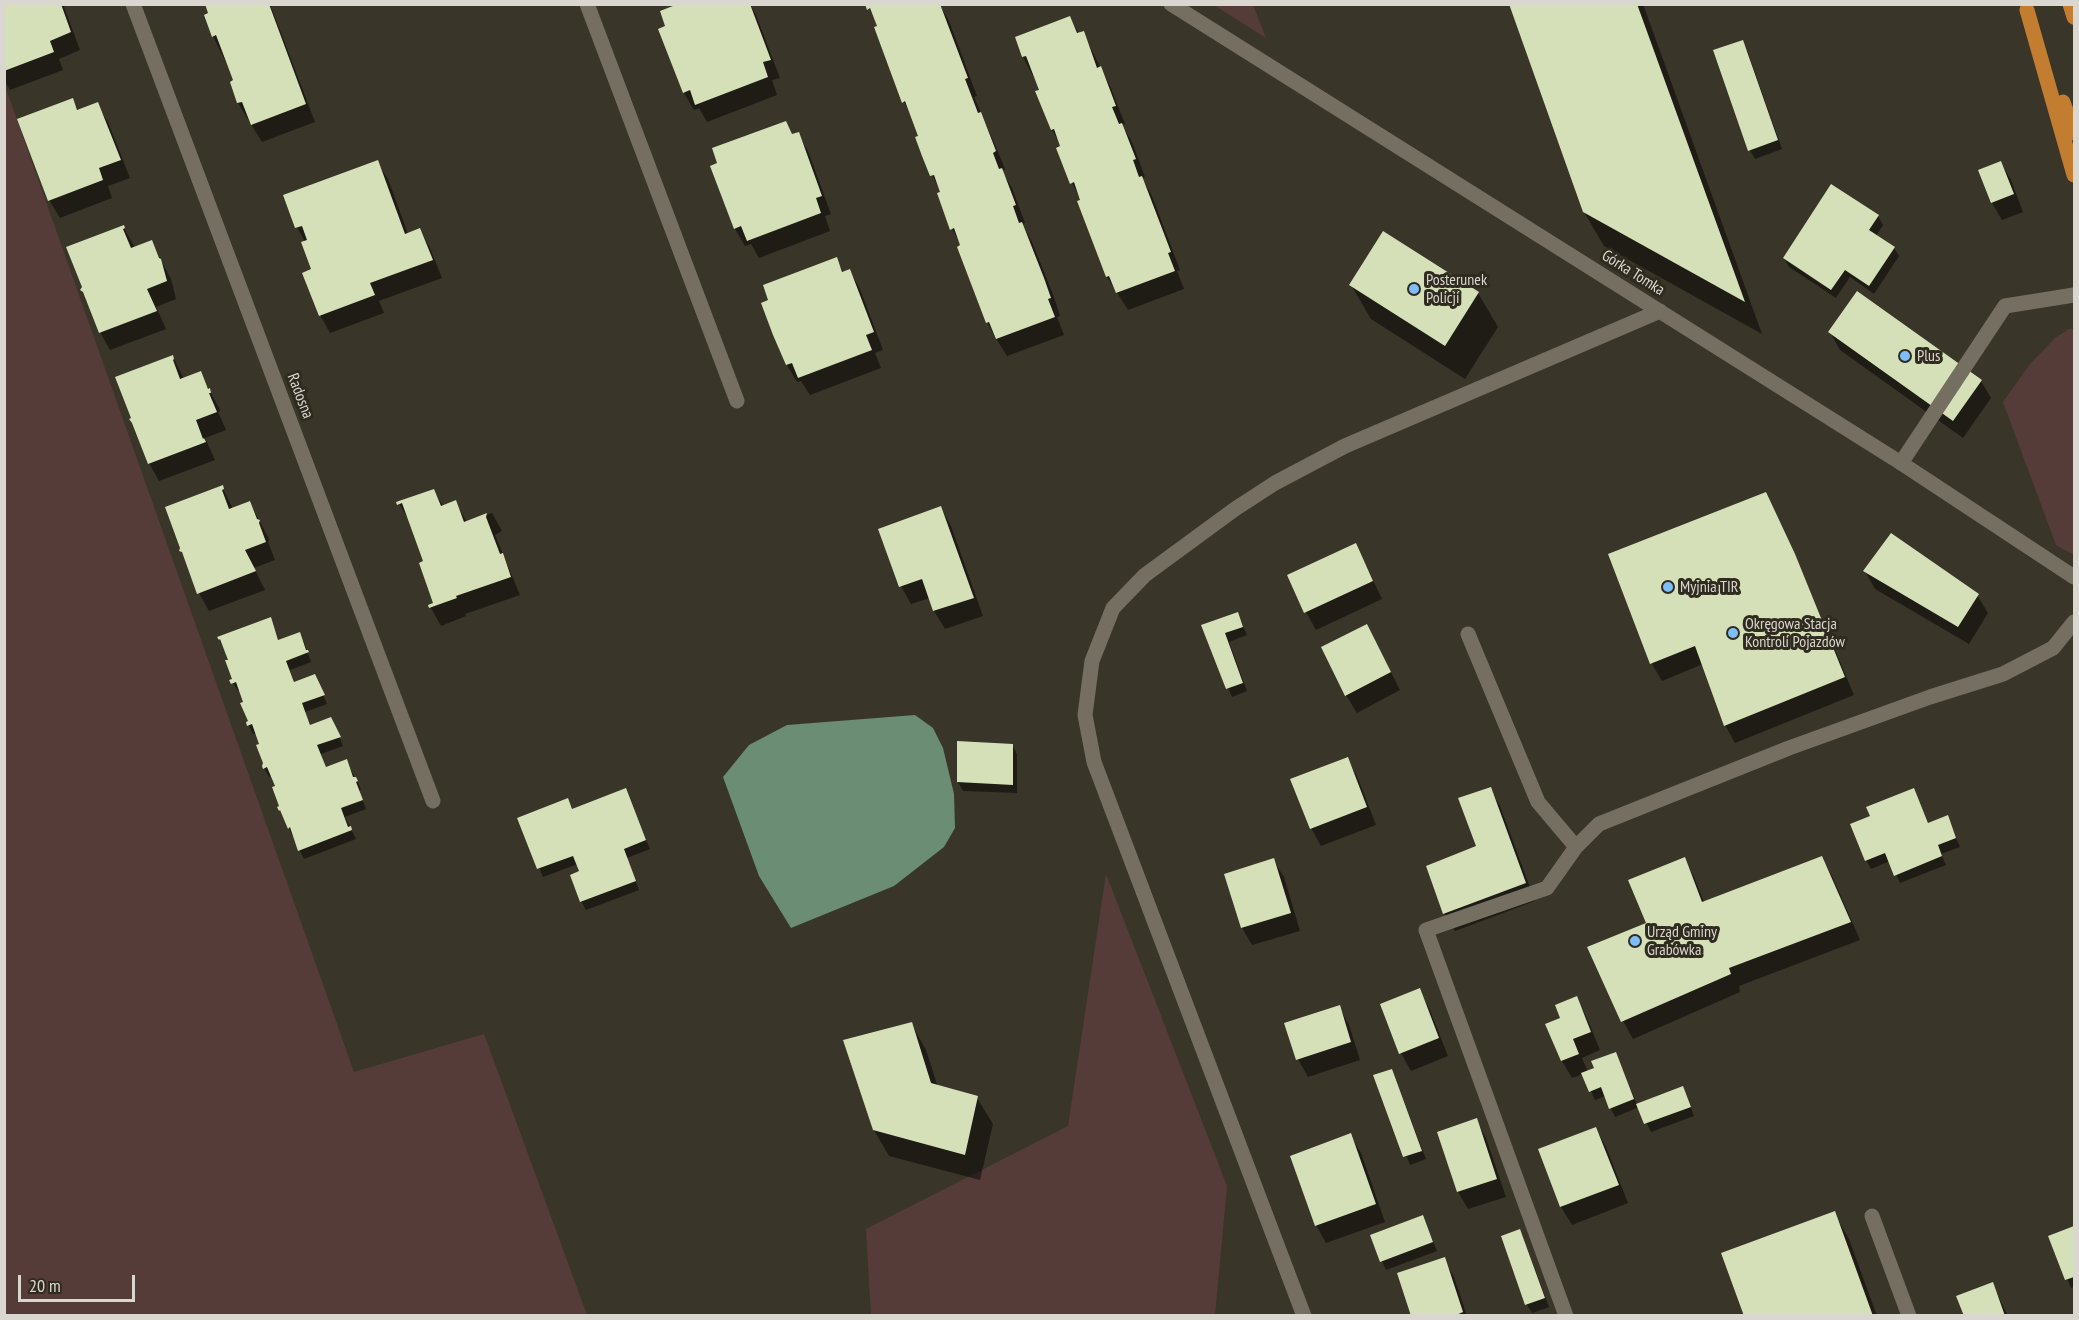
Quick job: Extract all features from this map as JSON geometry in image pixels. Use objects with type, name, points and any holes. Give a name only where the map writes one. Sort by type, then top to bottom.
[{"type":"main road","points":[[2070,4],[2074,18]]},
{"type":"main road","points":[[2026,7],[2074,133]]},
{"type":"main road","points":[[2026,7],[2074,175]]},
{"type":"street","name":"Radosna","points":[[133,4],[433,801]]},
{"type":"street","points":[[587,4],[737,401]]},
{"type":"street","name":"Górka Tomka","points":[[1171,4],[1901,463],[2074,577]]},
{"type":"street","points":[[1901,463],[2005,306],[2074,295]]},
{"type":"street","points":[[1304,1316],[1094,762],[1085,715],[1092,660],[1113,608],[1145,575],[1235,509],[1275,483],[1345,446],[1660,311]]},
{"type":"street","points":[[1566,1316],[1426,930],[1547,888],[1576,846],[1599,824],[1789,748],[1930,697],[2003,674],[2054,648],[2074,622]]},
{"type":"street","points":[[1467,634],[1538,802],[1576,846]]},
{"type":"street","points":[[1872,1216],[1909,1316]]},
{"type":"shaded area","points":[[1214,5],[1253,5],[1266,38]]},
{"type":"shaded area","points":[[5,86],[354,1072],[484,1034],[587,1315],[5,1315]]},
{"type":"shaded area","points":[[2069,329],[2074,329],[2074,555],[2056,545],[2003,402],[2030,364],[2055,338]]},
{"type":"shaded area","points":[[915,715],[933,728],[943,748],[954,794],[955,828],[944,847],[894,886],[791,928],[759,876],[723,777],[749,745],[787,725]]},
{"type":"shaded area","points":[[1106,874],[1227,1186],[1215,1315],[871,1315],[866,1229],[1068,1126]]},
{"type":"building","points":[[4,4],[61,4],[71,32],[50,41],[54,52],[4,71]]},
{"type":"building","points":[[205,4],[269,4],[306,104],[251,125],[242,102],[237,103],[230,82],[233,80],[216,35],[212,37],[204,15],[208,13]]},
{"type":"building","points":[[678,4],[750,4],[771,60],[763,62],[768,77],[695,105],[690,90],[683,93],[658,29],[665,26],[660,11]]},
{"type":"building","points":[[865,4],[940,4],[968,78],[965,79],[996,151],[993,153],[999,169],[1002,168],[1016,205],[1013,206],[1019,223],[1022,222],[1044,278],[1051,298],[1048,299],[1055,317],[996,339],[989,322],[986,323],[957,247],[960,245],[954,228],[950,230],[937,193],[940,192],[934,175],[930,176],[915,137],[918,136],[905,101],[902,103],[874,27],[877,26],[870,8],[867,10]]},
{"type":"building","points":[[1509,4],[1637,4],[1745,302],[1583,212]]},
{"type":"building","points":[[1070,16],[1077,33],[1084,31],[1097,68],[1101,66],[1116,106],[1112,107],[1119,124],[1122,123],[1136,159],[1133,160],[1139,177],[1142,176],[1171,252],[1168,253],[1175,271],[1116,293],[1109,276],[1106,277],[1077,201],[1080,200],[1074,182],[1070,184],[1056,148],[1060,146],[1054,129],[1051,130],[1035,91],[1039,90],[1026,56],[1022,57],[1015,37]]},
{"type":"building","points":[[1743,40],[1778,140],[1748,151],[1713,50]]},
{"type":"building","points":[[73,98],[77,110],[98,102],[121,160],[99,168],[103,180],[48,201],[17,119]]},
{"type":"building","points":[[786,121],[792,134],[799,132],[822,196],[816,198],[821,213],[747,241],[741,226],[734,229],[710,166],[717,163],[712,148]]},
{"type":"building","points":[[378,160],[405,234],[420,228],[433,260],[370,283],[375,295],[319,316],[302,273],[311,269],[301,242],[307,240],[302,226],[295,228],[283,195]]},
{"type":"building","points":[[2001,161],[2014,194],[1991,203],[1978,170]]},
{"type":"building","points":[[1831,184],[1879,215],[1869,230],[1895,247],[1869,286],[1845,270],[1831,290],[1783,258]]},
{"type":"building","points":[[124,225],[123,229],[131,248],[152,240],[161,259],[167,281],[147,289],[157,311],[99,333],[83,292],[80,290],[82,287],[66,247]]},
{"type":"building","name":"Posterunek Policji","points":[[1383,231],[1479,292],[1445,346],[1349,285]]},
{"type":"building","points":[[837,257],[842,272],[850,269],[874,332],[866,335],[872,350],[798,378],[792,363],[786,365],[773,335],[761,303],[768,300],[763,285]]},
{"type":"building","name":"Plus","points":[[1857,291],[1982,380],[1953,421],[1828,332]]},
{"type":"building","points":[[173,355],[180,379],[201,371],[208,389],[210,388],[211,393],[209,393],[217,412],[196,420],[206,442],[148,464],[129,419],[131,418],[115,377]]},
{"type":"building","points":[[223,485],[222,490],[229,509],[250,501],[257,519],[260,520],[266,542],[245,550],[256,571],[197,594],[182,552],[179,551],[180,548],[165,507]]},
{"type":"building","points":[[434,489],[441,506],[456,500],[464,522],[487,513],[486,517],[500,554],[503,553],[511,577],[429,608],[428,605],[433,603],[419,563],[423,561],[402,503],[397,505],[396,502]]},
{"type":"building","name":"Okręgowa Stacja Kontroli Pojazdów","points":[[1766,492],[1795,554],[1845,677],[1724,726],[1695,646],[1650,664],[1608,554]]},
{"type":"building","points":[[941,506],[974,598],[933,611],[922,579],[899,587],[878,529]]},
{"type":"building","points":[[1891,533],[1979,594],[1958,627],[1863,571]]},
{"type":"building","points":[[1356,543],[1373,581],[1304,613],[1287,575]]},
{"type":"building","points":[[1238,612],[1243,627],[1225,633],[1243,683],[1226,689],[1201,625]]},
{"type":"building","points":[[271,617],[278,640],[300,632],[306,650],[309,652],[286,661],[294,682],[315,674],[325,695],[302,703],[310,725],[331,717],[341,737],[317,745],[326,767],[347,759],[353,777],[356,777],[358,781],[356,782],[363,800],[341,808],[348,827],[351,826],[352,830],[298,851],[290,827],[288,829],[277,807],[279,806],[272,787],[275,786],[267,767],[263,769],[256,745],[259,744],[252,724],[247,726],[248,721],[240,703],[243,702],[236,682],[231,684],[229,680],[232,679],[225,660],[228,660],[220,639],[217,637]]},
{"type":"building","points":[[1367,624],[1391,672],[1345,696],[1321,647]]},
{"type":"building","points":[[957,741],[1013,744],[1013,785],[957,782]]},
{"type":"building","points":[[1348,757],[1367,807],[1310,829],[1290,779]]},
{"type":"building","points":[[1491,787],[1526,883],[1443,914],[1426,866],[1476,846],[1458,798]]},
{"type":"building","points":[[626,788],[646,840],[624,849],[636,881],[580,902],[570,875],[579,871],[573,856],[537,869],[517,818],[568,798],[572,809]]},
{"type":"building","points":[[1914,788],[1928,823],[1948,815],[1956,838],[1938,845],[1942,856],[1894,876],[1885,853],[1865,861],[1850,824],[1870,816],[1866,807]]},
{"type":"building","points":[[1822,856],[1851,922],[1729,968],[1731,974],[1621,1022],[1587,947],[1646,923],[1628,880],[1685,857],[1702,902]]},
{"type":"building","points":[[1274,858],[1291,913],[1241,928],[1224,874]]},
{"type":"building","points":[[1420,988],[1439,1038],[1399,1054],[1380,1004]]},
{"type":"building","points":[[1577,996],[1591,1032],[1573,1039],[1579,1054],[1561,1061],[1545,1024],[1560,1018],[1555,1005]]},
{"type":"building","points":[[1340,1005],[1351,1042],[1296,1060],[1284,1023]]},
{"type":"building","points":[[912,1022],[931,1083],[978,1096],[965,1155],[873,1130],[843,1040]]},
{"type":"building","points":[[1616,1052],[1634,1099],[1609,1109],[1601,1087],[1589,1092],[1581,1073],[1594,1068],[1591,1061]]},
{"type":"building","points":[[1392,1069],[1422,1151],[1403,1157],[1373,1075]]},
{"type":"building","points":[[1683,1086],[1691,1107],[1644,1124],[1636,1104]]},
{"type":"building","points":[[1477,1118],[1497,1179],[1457,1192],[1437,1132]]},
{"type":"building","points":[[1596,1127],[1619,1185],[1560,1207],[1538,1149]]},
{"type":"building","points":[[1351,1133],[1376,1204],[1315,1226],[1290,1156]]},
{"type":"building","points":[[1835,1211],[1873,1316],[1744,1316],[1721,1253]]},
{"type":"building","points":[[1423,1215],[1433,1242],[1380,1262],[1370,1235]]},
{"type":"building","points":[[2074,1226],[2074,1277],[2065,1280],[2048,1236]]},
{"type":"building","points":[[1520,1229],[1545,1298],[1525,1305],[1501,1236]]},
{"type":"building","points":[[1445,1257],[1463,1312],[1454,1316],[1411,1316],[1397,1273]]},
{"type":"building","points":[[1993,1282],[2005,1316],[1964,1316],[1956,1296]]},
{"type":"place","name":"Posterunek Policji","points":[[1414,289]]},
{"type":"place","name":"Plus","points":[[1905,356]]},
{"type":"place","name":"Myjnia TIR","points":[[1668,587]]},
{"type":"place","name":"Okręgowa Stacja Kontroli Pojazdów","points":[[1733,633]]},
{"type":"place","name":"Urząd Gminy Grabówka","points":[[1635,941]]}]
